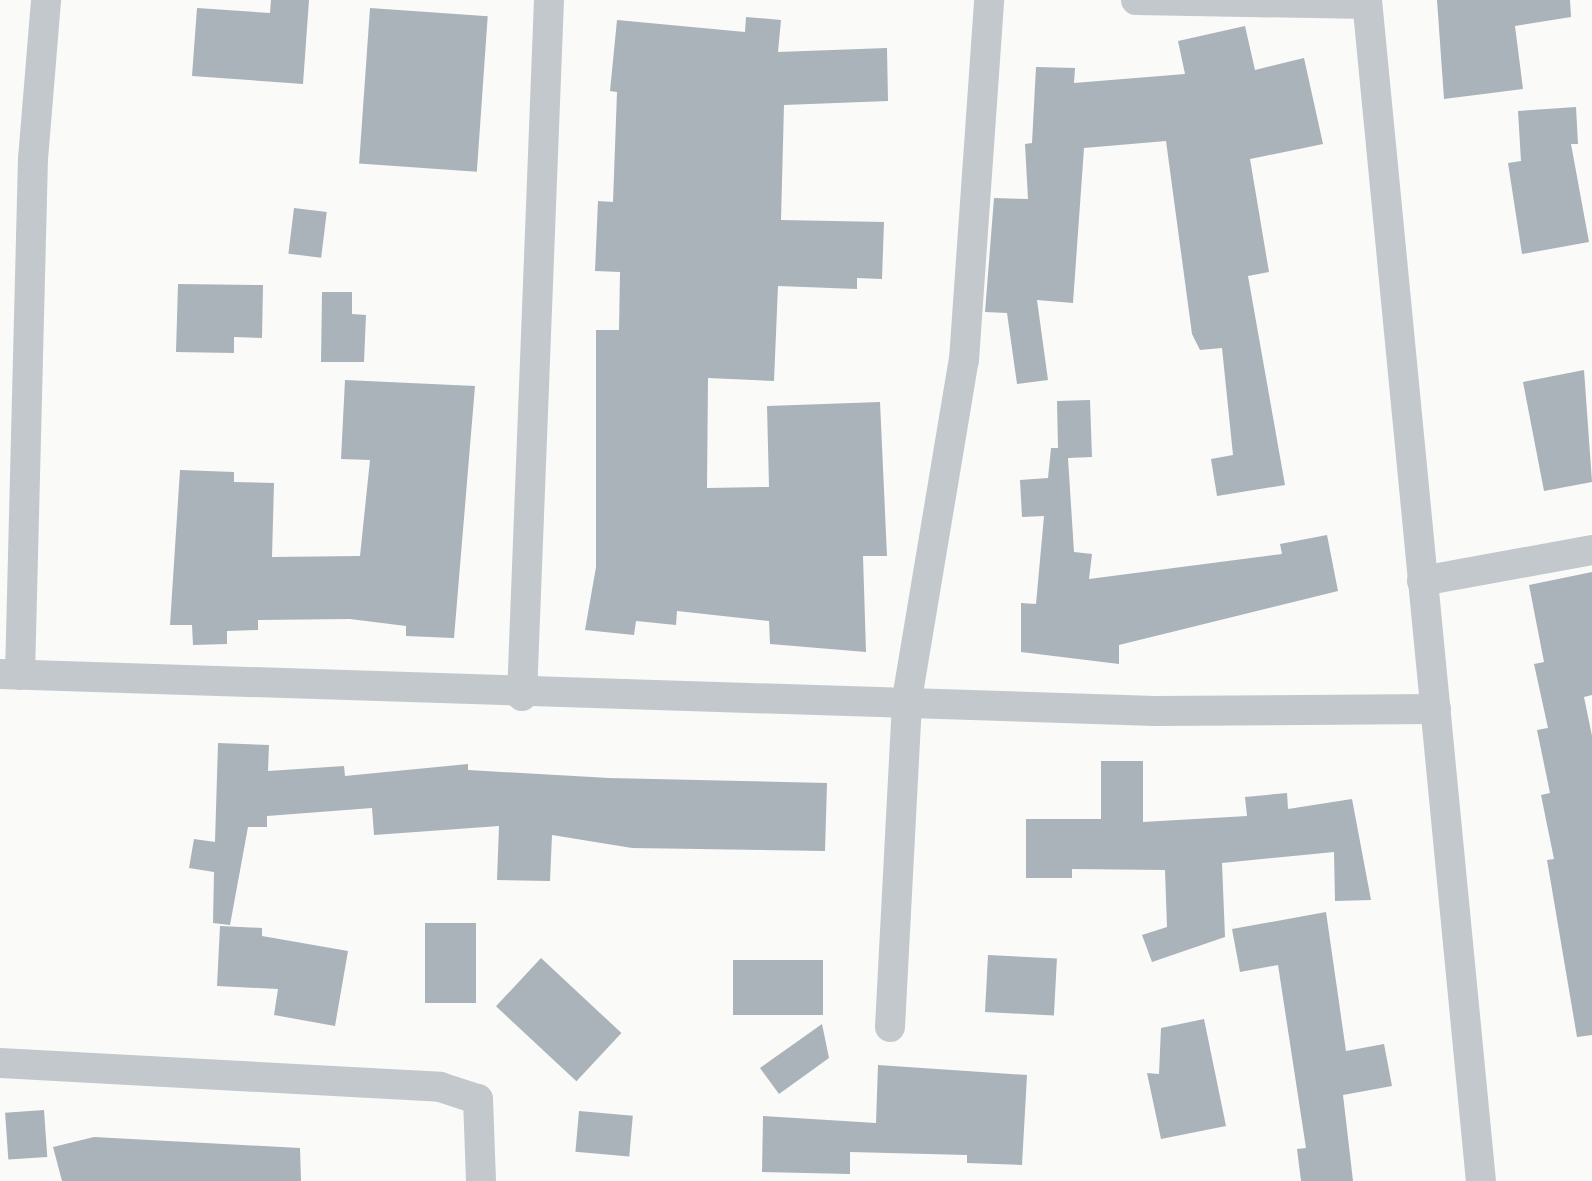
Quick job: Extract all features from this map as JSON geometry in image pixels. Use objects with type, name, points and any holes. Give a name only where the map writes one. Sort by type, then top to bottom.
[{"type":"street","points":[[46,0],[33,159],[10,674],[522,696],[907,699],[1155,711],[1436,709]]},
{"type":"street","points":[[522,696],[549,0]]},
{"type":"street","points":[[890,1027],[907,699],[964,360],[989,0]]},
{"type":"street","points":[[1136,0],[1367,2],[1481,1181]]},
{"type":"street","points":[[1422,581],[1592,550]]},
{"type":"street","points":[[0,1063],[440,1087],[478,1099],[481,1181]]},
{"type":"building","points":[[271,0],[309,0],[303,84],[192,76],[197,8],[270,13]]},
{"type":"building","points":[[1437,0],[1570,0],[1571,17],[1515,26],[1523,89],[1444,99]]},
{"type":"building","points":[[370,8],[488,16],[477,172],[359,164]]},
{"type":"building","points":[[746,17],[781,20],[778,52],[887,48],[888,101],[784,105],[781,220],[884,222],[882,279],[857,278],[857,289],[778,286],[774,381],[708,378],[707,488],[769,487],[767,406],[880,402],[887,556],[863,556],[866,652],[770,644],[769,621],[677,611],[676,625],[636,621],[634,635],[585,630],[596,567],[596,330],[619,330],[620,272],[595,271],[598,201],[613,202],[617,92],[610,91],[617,20],[745,32]]},
{"type":"building","points":[[1245,26],[1255,70],[1304,58],[1323,144],[1250,159],[1269,272],[1248,276],[1285,485],[1217,496],[1211,459],[1233,455],[1222,348],[1200,350],[1192,334],[1166,141],[1084,148],[1073,303],[1037,300],[1048,380],[1017,384],[1007,313],[985,312],[994,198],[1028,199],[1025,144],[1032,143],[1036,67],[1075,68],[1074,83],[1185,74],[1178,41]]},
{"type":"building","points":[[1576,107],[1578,144],[1571,144],[1589,242],[1522,254],[1508,163],[1521,161],[1518,111]]},
{"type":"building","points":[[294,208],[327,212],[321,258],[288,254]]},
{"type":"building","points":[[178,284],[263,285],[262,338],[234,337],[234,353],[176,352]]},
{"type":"building","points":[[322,292],[352,292],[352,314],[366,315],[364,362],[321,362]]},
{"type":"building","points":[[1584,370],[1592,482],[1544,491],[1523,382]]},
{"type":"building","points":[[345,380],[475,386],[454,638],[406,636],[406,626],[350,619],[258,620],[258,630],[227,631],[227,644],[193,645],[192,625],[170,625],[180,470],[234,472],[234,482],[274,483],[272,557],[360,556],[370,460],[341,459]]},
{"type":"building","points":[[1090,400],[1092,457],[1068,458],[1074,552],[1092,554],[1089,579],[1282,554],[1280,544],[1327,535],[1338,591],[1119,645],[1119,664],[1021,652],[1021,603],[1036,604],[1044,516],[1022,517],[1020,480],[1048,478],[1051,448],[1058,448],[1057,401]]},
{"type":"building","points":[[1592,572],[1592,695],[1584,697],[1592,736],[1592,1035],[1577,1037],[1547,860],[1554,859],[1541,795],[1550,793],[1537,730],[1548,728],[1534,664],[1544,662],[1529,585]]},
{"type":"building","points":[[218,743],[269,745],[268,771],[344,766],[345,776],[468,764],[468,770],[609,778],[827,783],[825,851],[632,848],[552,835],[550,881],[497,880],[499,826],[374,835],[372,808],[267,816],[267,827],[248,827],[230,925],[213,923],[214,872],[189,868],[194,839],[215,842]]},
{"type":"building","points":[[1101,761],[1143,761],[1143,822],[1247,816],[1245,797],[1287,793],[1288,809],[1352,799],[1371,900],[1335,901],[1334,852],[1222,863],[1225,937],[1152,962],[1142,935],[1167,927],[1165,870],[1072,869],[1072,878],[1026,878],[1026,819],[1101,819]]},
{"type":"building","points":[[1326,912],[1346,1051],[1384,1044],[1392,1086],[1343,1095],[1353,1181],[1301,1181],[1297,1149],[1306,1148],[1278,965],[1240,972],[1232,929]]},
{"type":"building","points":[[425,923],[476,923],[476,1003],[425,1003]]},
{"type":"building","points":[[220,926],[262,928],[262,936],[348,951],[335,1026],[274,1015],[278,989],[217,986]]},
{"type":"building","points":[[988,955],[1057,959],[1054,1016],[985,1012]]},
{"type":"building","points":[[541,958],[621,1033],[576,1081],[496,1006]]},
{"type":"building","points":[[733,960],[823,960],[823,1015],[733,1015]]},
{"type":"building","points":[[1204,1019],[1226,1126],[1161,1139],[1147,1073],[1159,1074],[1161,1028]]},
{"type":"building","points":[[822,1024],[829,1058],[779,1094],[760,1068]]},
{"type":"building","points":[[878,1065],[1027,1075],[1022,1165],[967,1163],[967,1155],[850,1152],[850,1174],[762,1172],[763,1116],[876,1123]]},
{"type":"building","points":[[44,1110],[47,1157],[8,1160],[5,1113]]},
{"type":"building","points":[[579,1111],[633,1116],[629,1157],[575,1152]]},
{"type":"building","points":[[94,1137],[300,1148],[301,1181],[62,1181],[53,1147]]}]
